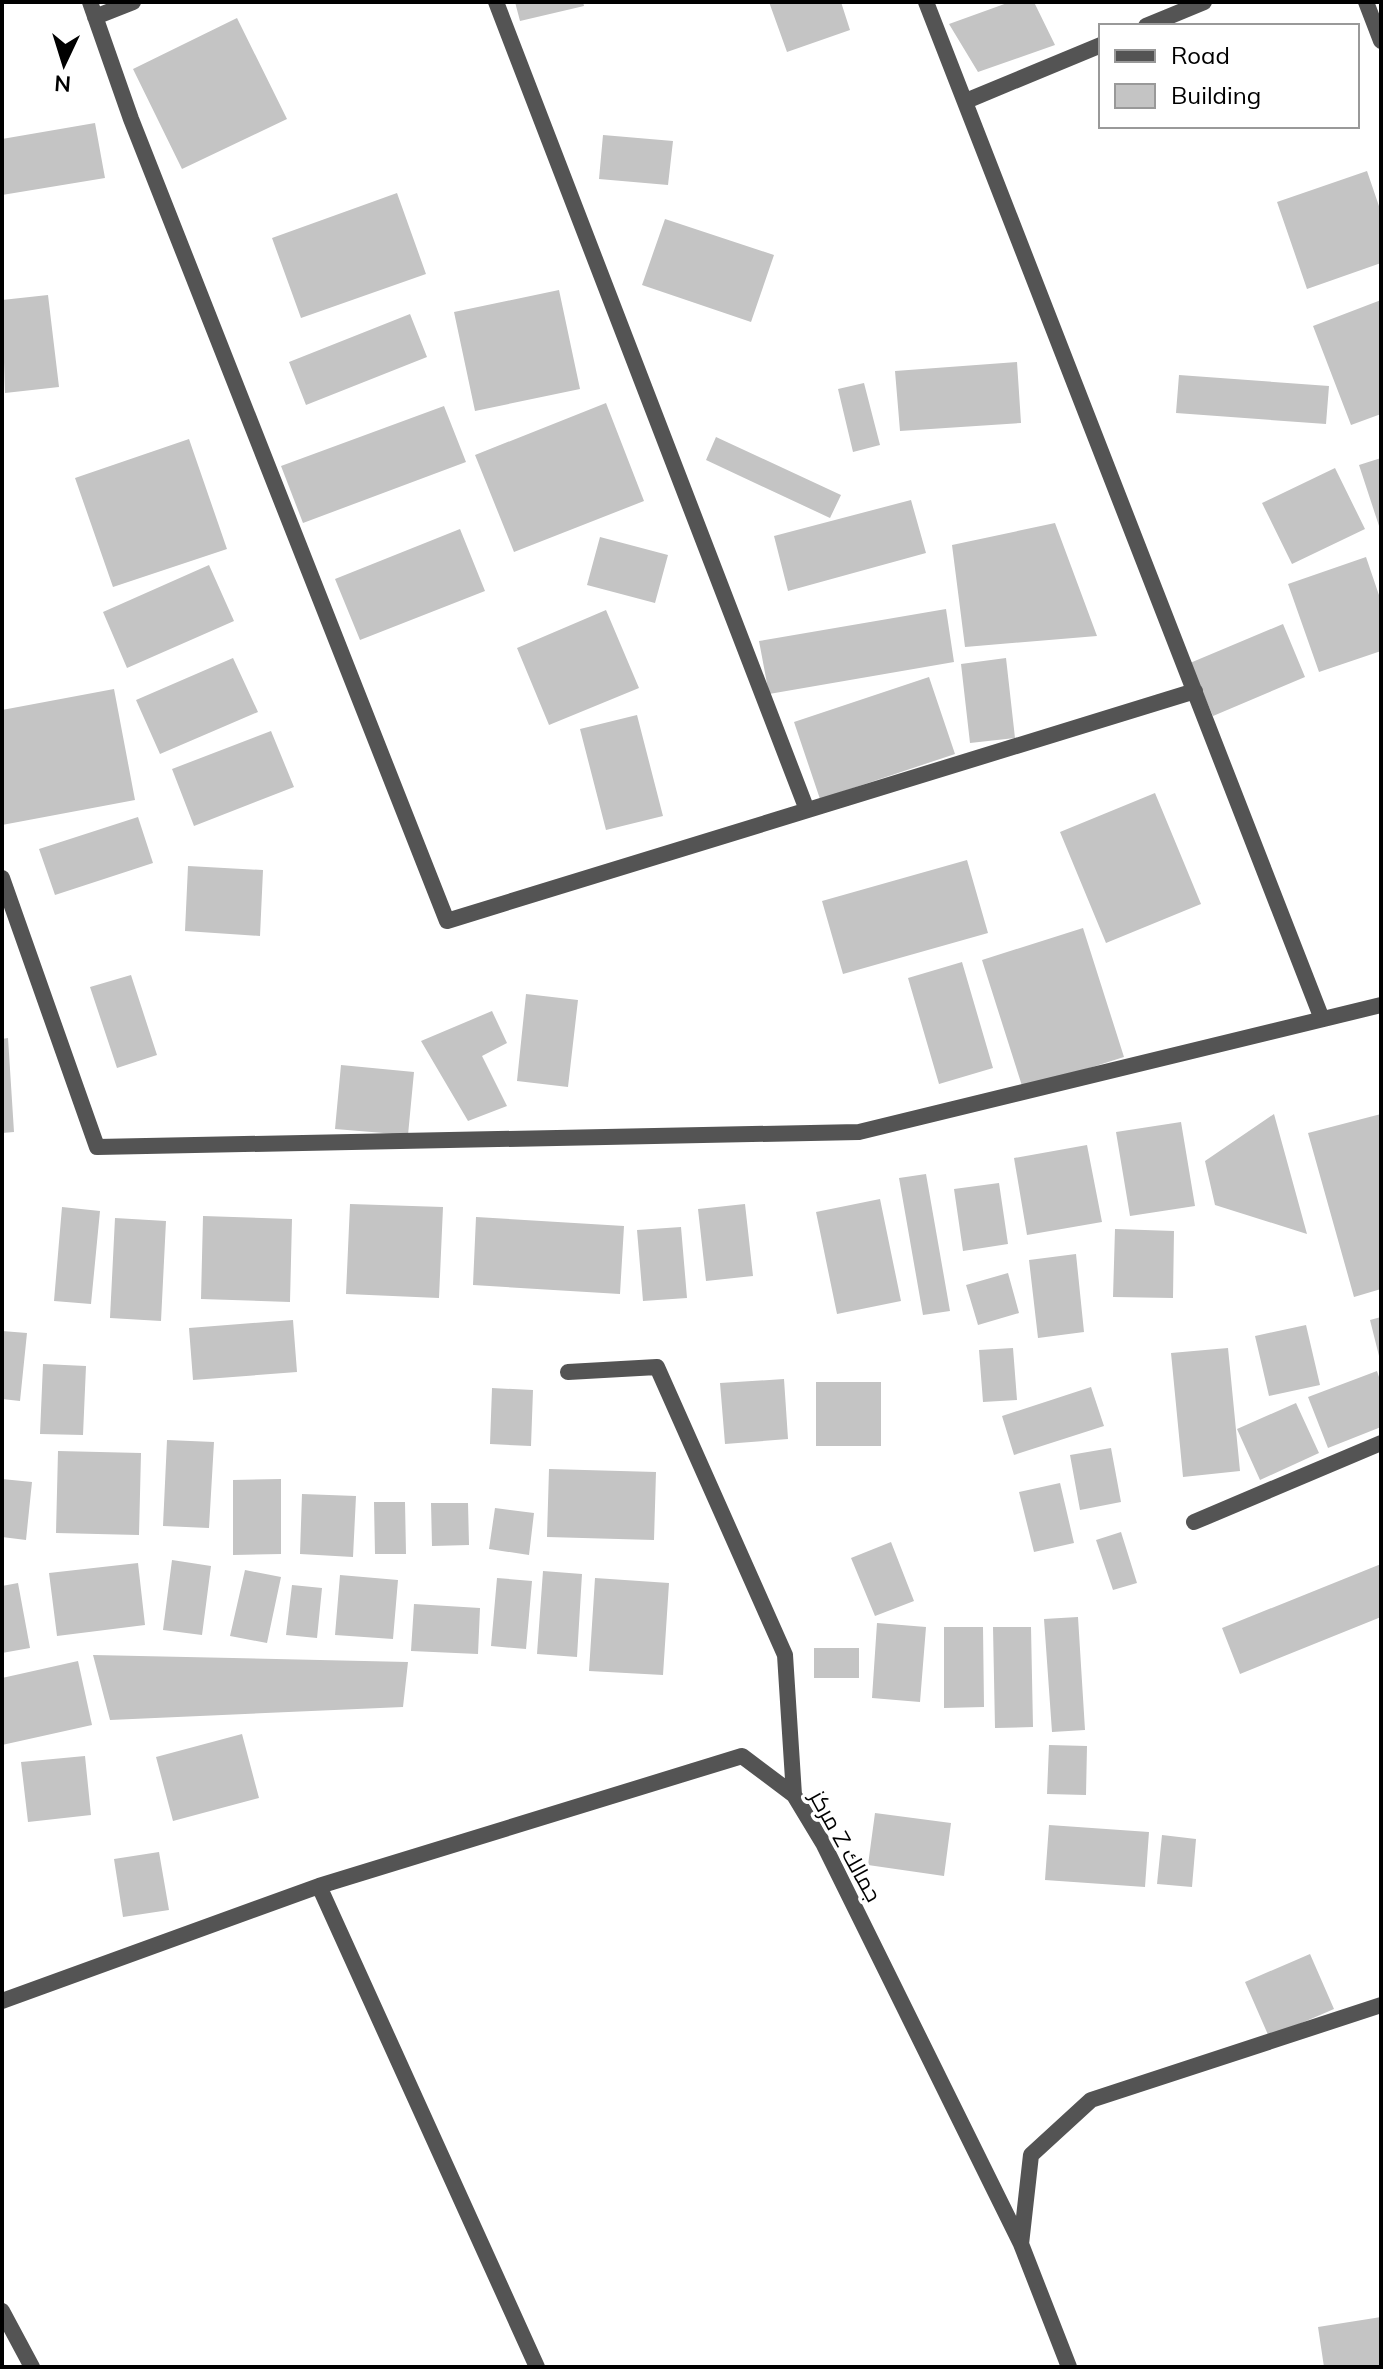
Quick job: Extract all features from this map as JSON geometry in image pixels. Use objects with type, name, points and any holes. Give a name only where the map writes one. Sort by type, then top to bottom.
[{"type":"street","points":[[133,2],[92,9],[131,119],[447,921],[1195,691]]},
{"type":"street","points":[[496,2],[807,810]]},
{"type":"street","points":[[926,2],[1322,1019]]},
{"type":"street","points":[[1151,24],[1204,2]]},
{"type":"street","points":[[1366,2],[1381,41]]},
{"type":"street","points":[[966,101],[1099,46]]},
{"type":"street","points":[[2,878],[97,1147],[859,1132],[1381,1005]]},
{"type":"street","points":[[568,1372],[657,1367],[785,1655],[794,1795]]},
{"type":"street","points":[[1194,1522],[1381,1443]]},
{"type":"street","name":"مركز Z جمالك","points":[[319,1886],[742,1756],[794,1795],[823,1843],[1021,2244],[1069,2367]]},
{"type":"street","points":[[2,2001],[319,1886],[537,2367]]},
{"type":"street","points":[[1021,2244],[1031,2155],[1091,2100],[1381,2005]]},
{"type":"street","points":[[2,2311],[32,2367]]},
{"type":"building","points":[[515,2],[583,2],[584,6],[520,21]]},
{"type":"building","points":[[769,2],[841,2],[850,30],[787,52]]},
{"type":"building","points":[[1010,2],[1034,2],[1055,45],[978,72],[949,24]]},
{"type":"building","points":[[237,18],[287,119],[182,169],[133,69]]},
{"type":"building","points":[[95,123],[105,178],[2,195],[2,139]]},
{"type":"building","points":[[603,135],[673,141],[668,185],[599,179]]},
{"type":"building","points":[[1367,171],[1381,212],[1381,263],[1307,289],[1277,202]]},
{"type":"building","points":[[397,193],[426,274],[301,318],[272,238]]},
{"type":"building","points":[[665,219],[774,255],[751,322],[642,285]]},
{"type":"building","points":[[559,290],[580,389],[475,411],[454,312]]},
{"type":"building","points":[[48,295],[59,387],[5,393],[2,300]]},
{"type":"building","points":[[1381,300],[1381,414],[1351,425],[1313,326]]},
{"type":"building","points":[[410,314],[427,357],[306,405],[289,362]]},
{"type":"building","points":[[1017,362],[1021,423],[900,431],[895,371]]},
{"type":"building","points":[[1179,375],[1329,386],[1326,424],[1176,413]]},
{"type":"building","points":[[864,383],[880,445],[853,452],[838,389]]},
{"type":"building","points":[[606,403],[644,501],[514,552],[475,455]]},
{"type":"building","points":[[444,406],[466,462],[303,523],[281,466]]},
{"type":"building","points":[[716,437],[841,495],[830,518],[706,460]]},
{"type":"building","points":[[189,439],[227,549],[113,587],[75,478]]},
{"type":"building","points":[[1381,458],[1381,529],[1380,529],[1359,465]]},
{"type":"building","points":[[1335,468],[1365,529],[1292,564],[1262,503]]},
{"type":"building","points":[[911,500],[926,553],[788,591],[774,536]]},
{"type":"building","points":[[1055,523],[1097,636],[965,647],[952,545]]},
{"type":"building","points":[[460,529],[485,591],[360,640],[335,579]]},
{"type":"building","points":[[600,537],[668,555],[655,603],[587,585]]},
{"type":"building","points":[[1366,557],[1381,601],[1381,651],[1319,672],[1288,584]]},
{"type":"building","points":[[209,565],[234,621],[127,668],[103,612]]},
{"type":"building","points":[[946,609],[954,662],[769,694],[759,641]]},
{"type":"building","points":[[606,610],[639,688],[549,725],[517,648]]},
{"type":"building","points":[[1283,624],[1305,677],[1213,716],[1190,663]]},
{"type":"building","points":[[233,658],[258,712],[160,754],[136,700]]},
{"type":"building","points":[[1006,658],[1015,738],[970,743],[961,664]]},
{"type":"building","points":[[929,677],[955,754],[820,799],[794,722]]},
{"type":"building","points":[[114,689],[135,800],[2,825],[2,710]]},
{"type":"building","points":[[637,715],[663,816],[606,830],[580,729]]},
{"type":"building","points":[[271,731],[294,787],[194,826],[172,769]]},
{"type":"building","points":[[1155,793],[1201,904],[1106,943],[1060,832]]},
{"type":"building","points":[[138,817],[153,863],[55,895],[39,849]]},
{"type":"building","points":[[967,860],[988,933],[843,974],[822,901]]},
{"type":"building","points":[[188,866],[263,870],[260,936],[185,931]]},
{"type":"building","points":[[1083,928],[1124,1057],[1023,1089],[982,960]]},
{"type":"building","points":[[962,962],[993,1068],[939,1084],[908,978]]},
{"type":"building","points":[[131,975],[157,1055],[117,1068],[90,987]]},
{"type":"building","points":[[526,994],[578,1000],[568,1087],[517,1081]]},
{"type":"building","points":[[492,1011],[507,1043],[482,1056],[507,1106],[468,1121],[421,1041]]},
{"type":"building","points":[[8,1038],[14,1132],[2,1133],[2,1039]]},
{"type":"building","points":[[341,1065],[414,1072],[408,1135],[335,1129]]},
{"type":"building","points":[[1274,1114],[1307,1234],[1215,1205],[1205,1161]]},
{"type":"building","points":[[1381,1114],[1381,1289],[1354,1297],[1308,1133]]},
{"type":"building","points":[[1181,1122],[1195,1206],[1130,1216],[1116,1132]]},
{"type":"building","points":[[1087,1145],[1102,1222],[1027,1235],[1014,1158]]},
{"type":"building","points":[[926,1174],[950,1311],[923,1315],[899,1178]]},
{"type":"building","points":[[999,1183],[1008,1244],[963,1251],[954,1189]]},
{"type":"building","points":[[880,1199],[901,1301],[837,1314],[816,1212]]},
{"type":"building","points":[[350,1204],[443,1207],[439,1298],[346,1294]]},
{"type":"building","points":[[745,1204],[753,1276],[706,1281],[698,1209]]},
{"type":"building","points":[[62,1207],[100,1211],[91,1304],[54,1301]]},
{"type":"building","points":[[203,1216],[292,1219],[290,1302],[201,1299]]},
{"type":"building","points":[[476,1217],[624,1226],[620,1294],[473,1285]]},
{"type":"building","points":[[115,1218],[166,1221],[161,1321],[110,1318]]},
{"type":"building","points":[[681,1227],[687,1298],[643,1301],[637,1230]]},
{"type":"building","points":[[1115,1229],[1174,1231],[1173,1298],[1113,1297]]},
{"type":"building","points":[[1076,1254],[1084,1332],[1038,1338],[1029,1260]]},
{"type":"building","points":[[1008,1273],[1019,1313],[978,1325],[966,1285]]},
{"type":"building","points":[[1381,1317],[1381,1360],[1380,1360],[1370,1320]]},
{"type":"building","points":[[293,1320],[297,1372],[193,1380],[189,1328]]},
{"type":"building","points":[[1306,1325],[1320,1385],[1269,1396],[1255,1336]]},
{"type":"building","points":[[2,1331],[27,1333],[20,1401],[2,1399]]},
{"type":"building","points":[[1013,1348],[1017,1400],[983,1402],[979,1350]]},
{"type":"building","points":[[1228,1348],[1240,1471],[1183,1477],[1171,1353]]},
{"type":"building","points":[[43,1364],[86,1366],[83,1435],[40,1434]]},
{"type":"building","points":[[1377,1371],[1381,1383],[1381,1427],[1328,1448],[1308,1397]]},
{"type":"building","points":[[784,1379],[788,1439],[725,1444],[720,1383]]},
{"type":"building","points":[[816,1382],[881,1382],[881,1446],[816,1446]]},
{"type":"building","points":[[1091,1387],[1104,1426],[1014,1455],[1002,1416]]},
{"type":"building","points":[[492,1388],[533,1390],[531,1446],[490,1444]]},
{"type":"building","points":[[1296,1403],[1319,1453],[1260,1480],[1237,1429]]},
{"type":"building","points":[[167,1440],[214,1442],[209,1528],[163,1526]]},
{"type":"building","points":[[1111,1448],[1121,1502],[1080,1510],[1070,1455]]},
{"type":"building","points":[[58,1451],[141,1453],[139,1535],[56,1533]]},
{"type":"building","points":[[549,1469],[656,1472],[654,1540],[547,1537]]},
{"type":"building","points":[[2,1479],[32,1482],[26,1540],[2,1537]]},
{"type":"building","points":[[281,1479],[281,1554],[233,1555],[233,1480]]},
{"type":"building","points":[[1060,1483],[1074,1543],[1034,1552],[1019,1492]]},
{"type":"building","points":[[302,1494],[356,1496],[353,1557],[300,1554]]},
{"type":"building","points":[[374,1502],[405,1502],[406,1554],[375,1554]]},
{"type":"building","points":[[431,1503],[468,1503],[469,1545],[432,1546]]},
{"type":"building","points":[[495,1508],[534,1513],[529,1555],[489,1549]]},
{"type":"building","points":[[1121,1532],[1137,1583],[1113,1590],[1096,1540]]},
{"type":"building","points":[[891,1542],[914,1601],[875,1616],[851,1558]]},
{"type":"building","points":[[172,1560],[211,1566],[202,1635],[163,1630]]},
{"type":"building","points":[[138,1563],[145,1625],[57,1636],[49,1573]]},
{"type":"building","points":[[1381,1564],[1381,1617],[1240,1674],[1222,1628]]},
{"type":"building","points":[[245,1570],[281,1577],[267,1643],[230,1636]]},
{"type":"building","points":[[543,1571],[582,1574],[577,1657],[537,1654]]},
{"type":"building","points":[[340,1575],[398,1580],[393,1639],[335,1635]]},
{"type":"building","points":[[497,1578],[532,1581],[526,1649],[491,1646]]},
{"type":"building","points":[[595,1578],[669,1583],[663,1675],[589,1671]]},
{"type":"building","points":[[18,1583],[30,1648],[2,1653],[2,1586]]},
{"type":"building","points":[[292,1585],[322,1588],[317,1638],[286,1635]]},
{"type":"building","points":[[414,1604],[480,1608],[478,1654],[411,1651]]},
{"type":"building","points":[[1078,1617],[1085,1730],[1052,1732],[1044,1619]]},
{"type":"building","points":[[877,1623],[926,1627],[920,1702],[872,1698]]},
{"type":"building","points":[[944,1627],[983,1627],[984,1707],[944,1708]]},
{"type":"building","points":[[993,1627],[1031,1627],[1033,1727],[995,1728]]},
{"type":"building","points":[[814,1648],[859,1648],[859,1678],[814,1678]]},
{"type":"building","points":[[93,1655],[408,1662],[403,1707],[110,1720]]},
{"type":"building","points":[[78,1661],[92,1725],[2,1745],[2,1678]]},
{"type":"building","points":[[242,1734],[259,1798],[173,1821],[156,1757]]},
{"type":"building","points":[[1049,1745],[1087,1746],[1086,1795],[1047,1794]]},
{"type":"building","points":[[85,1756],[91,1815],[28,1822],[21,1762]]},
{"type":"building","points":[[875,1813],[951,1823],[944,1876],[868,1865]]},
{"type":"building","points":[[1049,1825],[1149,1832],[1145,1887],[1045,1880]]},
{"type":"building","points":[[1162,1835],[1196,1839],[1192,1887],[1157,1884]]},
{"type":"building","points":[[159,1852],[169,1910],[123,1917],[114,1859]]},
{"type":"building","points":[[1310,1954],[1334,2009],[1269,2037],[1245,1982]]},
{"type":"building","points":[[1381,2317],[1381,2367],[1324,2367],[1318,2327]]}]
